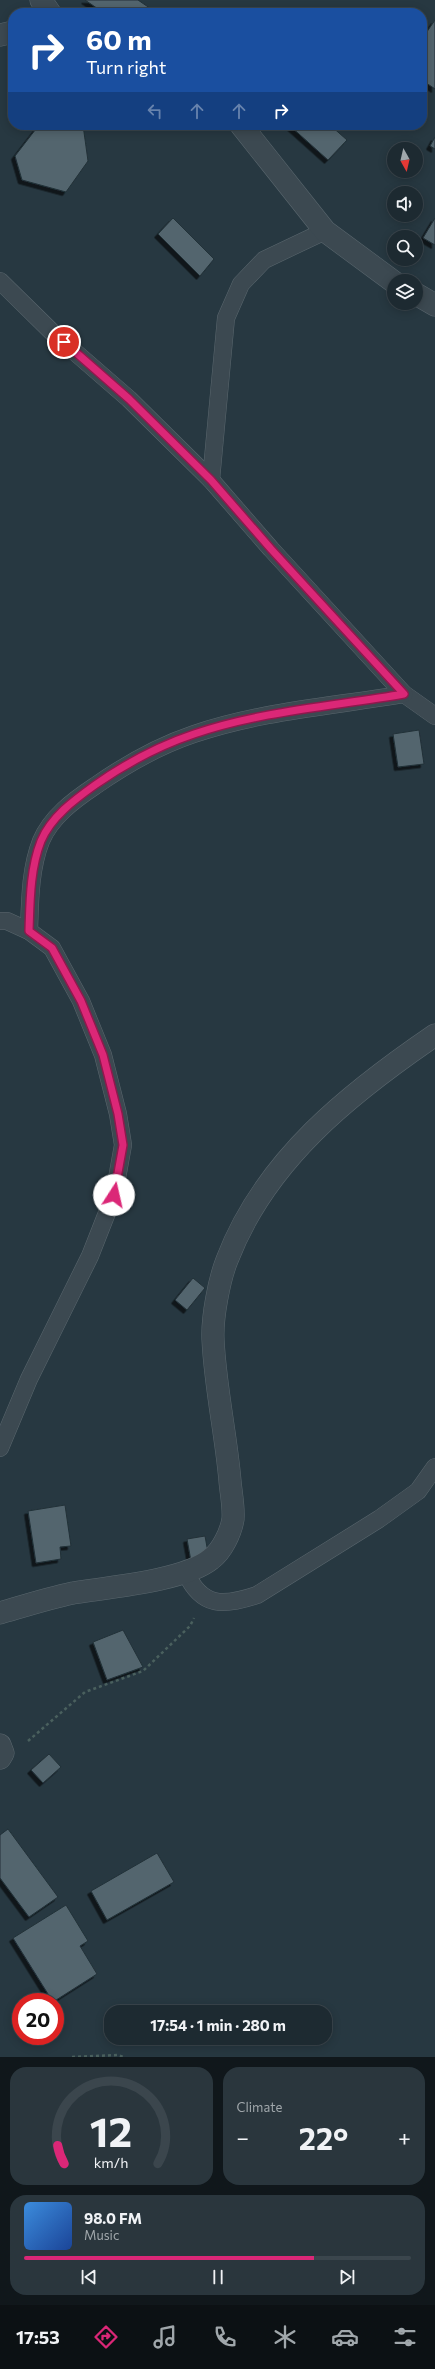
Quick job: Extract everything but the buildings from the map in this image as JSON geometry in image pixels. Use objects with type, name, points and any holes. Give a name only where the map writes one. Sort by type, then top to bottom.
[{"type":"street","points":[[245,130],[325,231],[387,277]]},
{"type":"street","points":[[423,298],[435,305]]},
{"type":"street","points":[[0,1613],[70,1594],[186,1573],[212,1558],[223,1546],[233,1519],[227,1450],[212,1337],[226,1262],[243,1225],[269,1184],[296,1148],[322,1122],[402,1057],[435,1034]]},
{"type":"lane","points":[[211,480],[226,318],[241,284],[264,260],[325,231]]},
{"type":"lane","points":[[0,281],[53,333],[129,399],[211,480],[271,549],[404,694],[435,716]]},
{"type":"lane","points":[[29,931],[33,869],[41,841],[53,821],[75,799],[108,776],[152,751],[193,734],[234,722],[404,694]]},
{"type":"lane","points":[[0,921],[7,922],[29,931],[52,948],[81,1001],[103,1055],[118,1114],[123,1145],[114,1195],[90,1256],[29,1379],[0,1448]]},
{"type":"lane","points":[[186,1573],[190,1581],[205,1598],[215,1602],[238,1602],[256,1595],[347,1539],[418,1491],[435,1467]]},
{"type":"path","points":[[1,1752],[22,1746],[85,1692],[143,1671],[190,1626],[205,1598]]},
{"type":"path","points":[[72,2057],[118,2055],[124,2057]]},
{"type":"route","points":[[64,342],[129,399],[211,480],[271,549],[404,694],[234,722],[193,734],[152,751],[108,776],[75,799],[53,821],[41,841],[33,869],[29,931],[52,948],[81,1001],[103,1055],[118,1114],[123,1145],[114,1195]]}]
